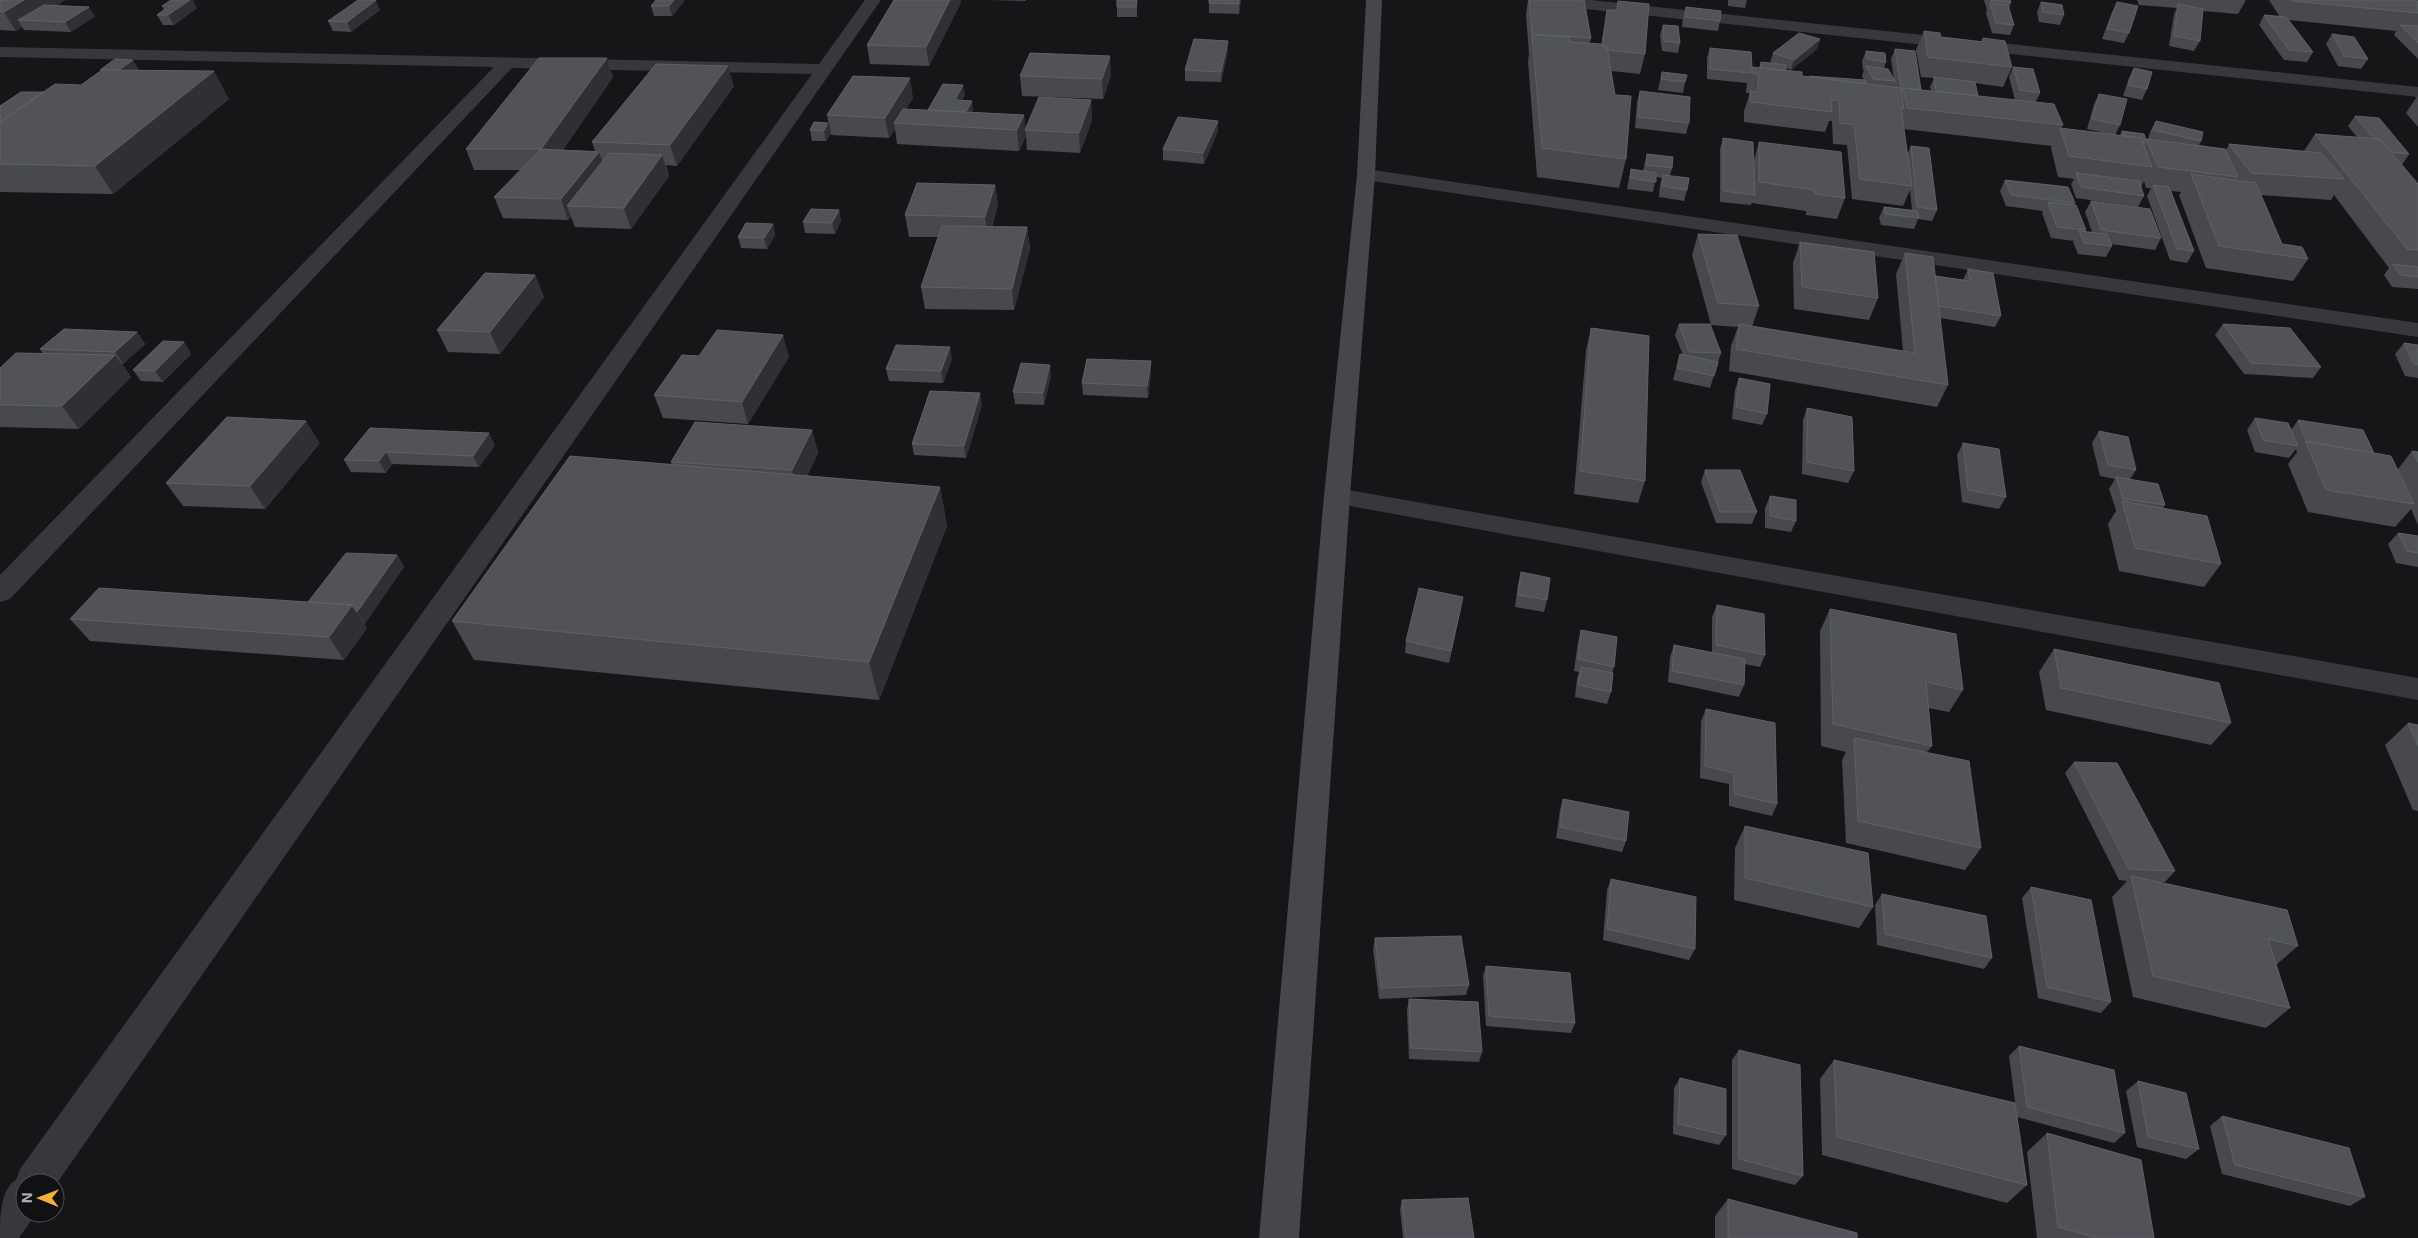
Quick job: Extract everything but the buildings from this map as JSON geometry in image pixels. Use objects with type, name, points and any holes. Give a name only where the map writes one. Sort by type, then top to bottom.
[{"type":"street","points":[[41,1173],[873,0]]},
{"type":"street","points":[[1279,1238],[1337,496],[1366,175],[1374,0]]},
{"type":"street","points":[[1547,0],[2418,92]]},
{"type":"street","points":[[0,52],[509,61],[823,69]]},
{"type":"street","points":[[0,592],[509,61]]},
{"type":"street","points":[[1366,175],[2418,330]]},
{"type":"street","points":[[1337,496],[2418,689]]},
{"type":"street","points":[[0,1231],[15,1210]]}]
